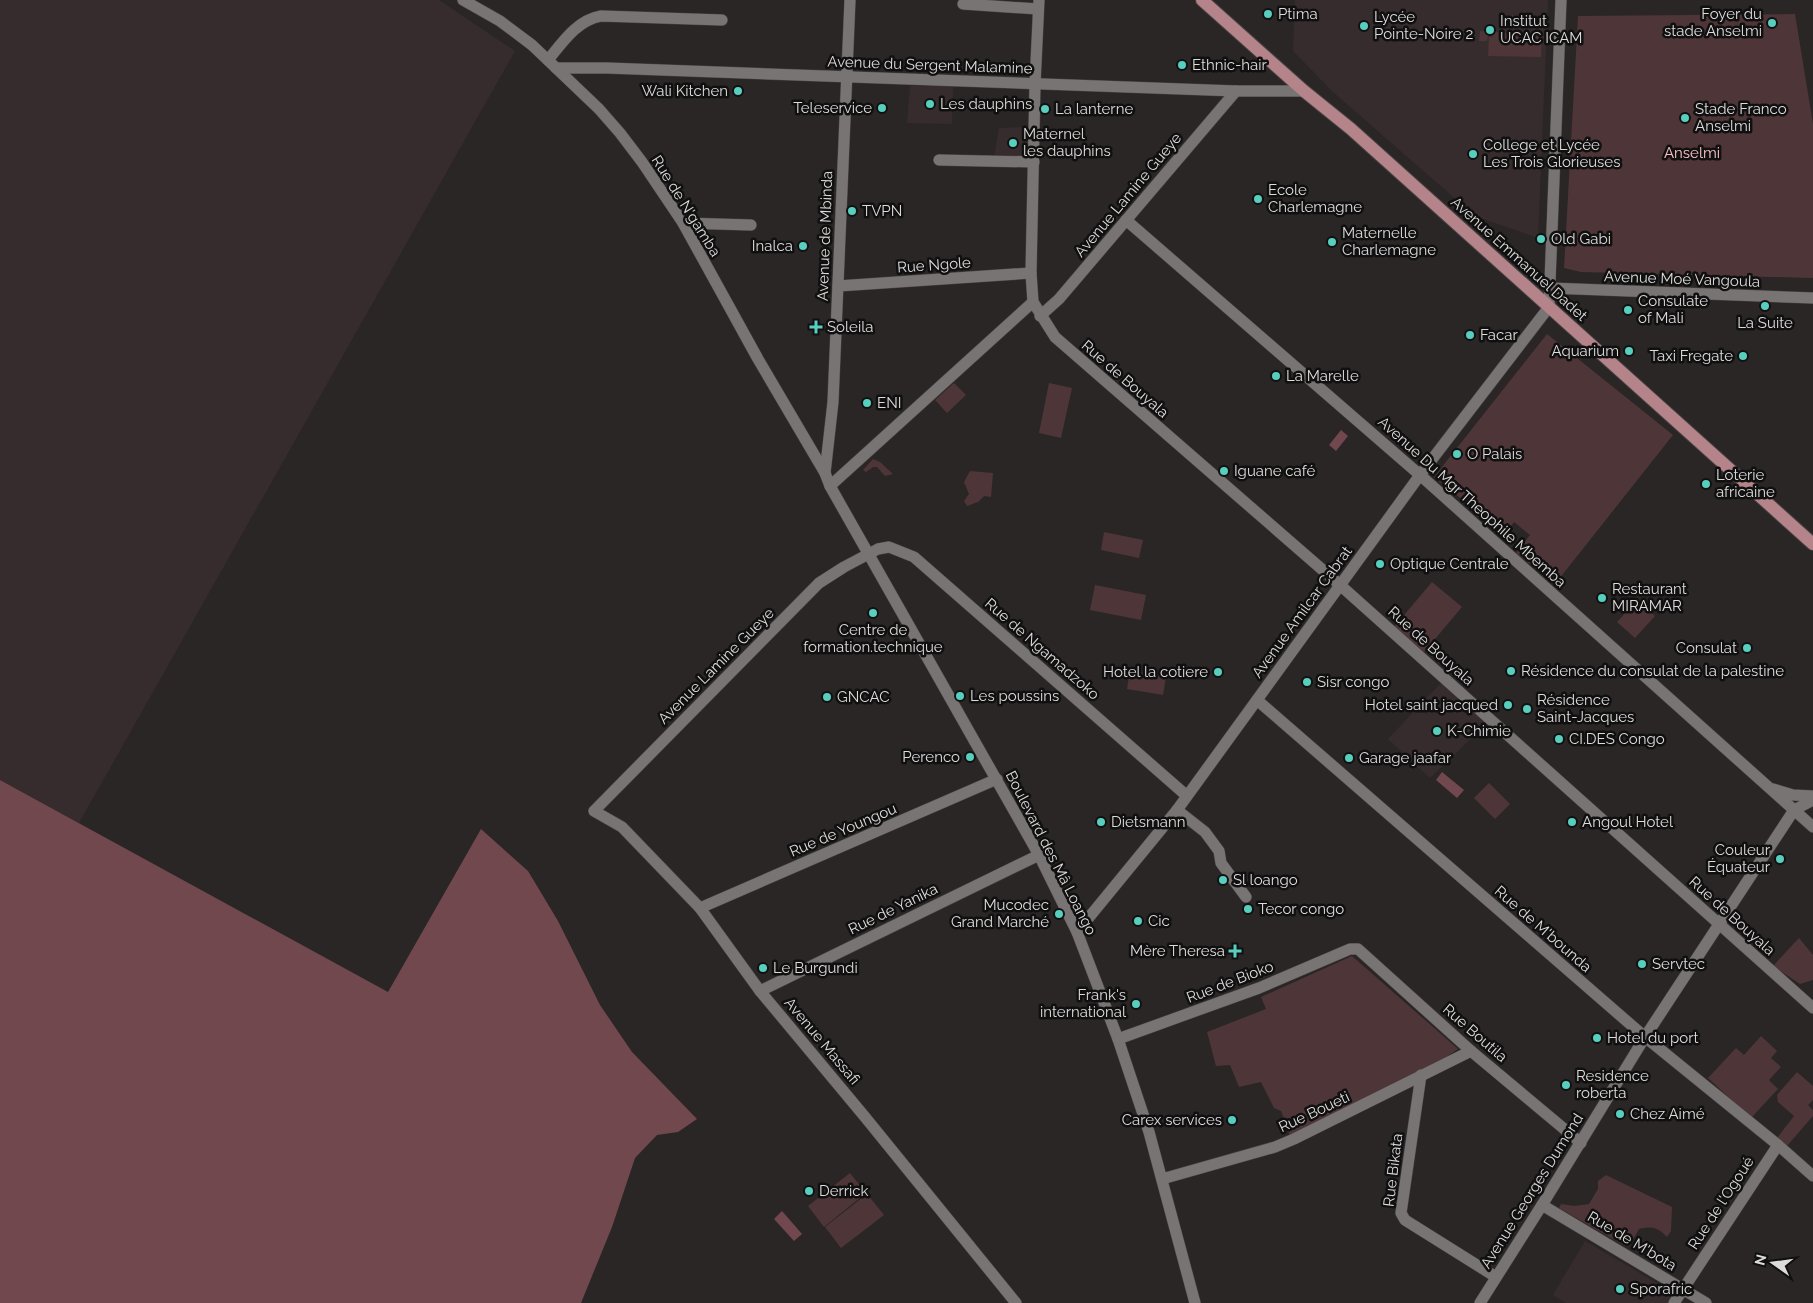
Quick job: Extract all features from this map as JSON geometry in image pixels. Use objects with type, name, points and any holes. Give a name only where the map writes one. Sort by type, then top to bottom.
[{"type":"main road","name":"Avenue Emmanuel Dadet","points":[[1202,0],[1304,91],[1351,129],[1813,544]]},
{"type":"street","name":"Avenue de Mbinda","points":[[825,473],[833,402],[850,0]]},
{"type":"street","points":[[1549,307],[1561,0]]},
{"type":"street","name":"Rue de N'gamba","points":[[465,1],[500,21],[532,45],[599,109],[620,133],[683,223],[758,359],[825,473]]},
{"type":"street","points":[[830,486],[1033,302],[1031,273],[1038,4],[963,4]]},
{"type":"street","points":[[552,64],[571,33],[590,18],[600,16],[722,20]]},
{"type":"street","name":"Avenue du Sergent Malamine","points":[[552,64],[607,68],[1035,84],[1236,91],[1304,91]]},
{"type":"street","name":"Avenue Lamine Gueye","points":[[1040,316],[1060,299],[1236,91]]},
{"type":"street","points":[[940,160],[1034,162]]},
{"type":"street","name":"Avenue Du Mgr Theophile Mbemba","points":[[1126,220],[1420,475],[1813,827]]},
{"type":"street","points":[[683,223],[751,226]]},
{"type":"street","name":"Rue Ngole","points":[[838,286],[1031,273]]},
{"type":"street","name":"Avenue Moé Vangoula","points":[[1550,288],[1813,298]]},
{"type":"street","name":"Rue de Bouyala","points":[[1033,302],[1040,316],[1055,337],[1068,349],[1340,585],[1813,1008]]},
{"type":"street","name":"Avenue Amilcar Cabrat","points":[[1077,932],[1177,810],[1420,475],[1549,307]]},
{"type":"street","name":"Boulevard des Mâ Loango","points":[[825,473],[830,486],[1039,855],[1077,932],[1118,1039],[1149,1132],[1194,1303]]},
{"type":"street","name":"Rue de Ngamadzoko","points":[[868,553],[878,549],[889,548],[914,557],[1187,796]]},
{"type":"street","name":"Avenue Lamine Gueye","points":[[594,811],[819,583],[868,553]]},
{"type":"street","name":"Rue de M'bounda","points":[[1257,700],[1645,1037],[1778,1145],[1813,1176]]},
{"type":"street","name":"Rue de Youngou","points":[[700,908],[997,780]]},
{"type":"street","points":[[1771,789],[1793,795],[1813,796]]},
{"type":"street","name":"Avenue Georges Dumond","points":[[1480,1303],[1645,1037],[1719,923],[1794,810],[1813,800]]},
{"type":"street","points":[[1177,810],[1205,832],[1219,851],[1221,862],[1246,896]]},
{"type":"street","name":"Avenue Massafi","points":[[594,811],[622,827],[700,908],[760,991],[1016,1303]]},
{"type":"street","name":"Rue de Yanika","points":[[760,991],[1039,855]]},
{"type":"street","name":"Rue de Bioko","points":[[1118,1039],[1259,988],[1350,949]]},
{"type":"street","name":"Rue Boutila","points":[[1350,949],[1358,949],[1471,1051],[1581,1143]]},
{"type":"street","name":"Rue Boueti","points":[[1162,1179],[1275,1147],[1471,1051]]},
{"type":"street","name":"Rue Bikata","points":[[1421,1075],[1401,1212],[1405,1220],[1496,1277]]},
{"type":"street","name":"Rue de l'Ogoué","points":[[1674,1303],[1778,1145]]},
{"type":"street","name":"Rue de M'bota","points":[[1542,1205],[1706,1303]]},
{"type":"shaded area","points":[[0,0],[439,0],[515,51],[79,823],[0,780]]},
{"type":"shaded area","points":[[1295,0],[1548,0],[1538,238],[1475,216],[1332,91],[1293,51]]},
{"type":"shaded area","name":"Les dauphins","points":[[910,86],[953,86],[952,124],[907,123]]},
{"type":"shaded area","name":"Maternel les dauphins","points":[[1029,127],[1031,160],[994,157],[999,128]]},
{"type":"shaded area","points":[[1341,430],[1348,436],[1336,451],[1329,445]]},
{"type":"shaded area","name":"K-Chimie","points":[[1441,683],[1487,723],[1430,778],[1388,739]]},
{"type":"shaded area","points":[[1442,772],[1464,790],[1457,798],[1436,780]]},
{"type":"shaded area","points":[[0,780],[388,992],[481,829],[528,871],[558,921],[600,1005],[632,1052],[697,1119],[678,1132],[657,1135],[635,1158],[612,1227],[581,1303],[0,1303]]},
{"type":"shaded area","points":[[782,1211],[802,1234],[794,1241],[774,1219]]},
{"type":"shaded area","points":[[1585,1241],[1674,1293],[1668,1303],[1566,1303],[1553,1295]]},
{"type":"green space","points":[[1513,14],[1513,18],[1536,19],[1536,26],[1505,26]]},
{"type":"green space","name":"Anselmi","points":[[1795,14],[1813,124],[1813,278],[1581,272],[1564,268],[1578,16]]},
{"type":"green space","points":[[1480,31],[1499,32],[1499,37],[1500,33],[1542,34],[1541,57],[1488,56],[1489,37],[1494,36],[1488,36],[1487,41],[1479,41]]},
{"type":"green space","points":[[1547,334],[1673,435],[1555,584],[1516,553],[1530,535],[1514,522],[1505,534],[1434,477]]},
{"type":"green space","points":[[954,383],[966,395],[947,413],[935,400]]},
{"type":"green space","points":[[1049,383],[1072,388],[1061,438],[1039,433]]},
{"type":"green space","points":[[873,459],[880,462],[893,474],[885,476],[877,467],[873,467],[866,472],[863,470]]},
{"type":"green space","points":[[970,471],[993,473],[991,497],[984,496],[978,502],[967,506],[964,501],[969,494],[964,482]]},
{"type":"green space","points":[[1104,532],[1143,540],[1139,558],[1101,550]]},
{"type":"green space","points":[[1432,582],[1462,607],[1424,652],[1394,627]]},
{"type":"green space","points":[[1095,585],[1146,595],[1141,620],[1090,610]]},
{"type":"green space","points":[[1637,600],[1655,616],[1635,638],[1617,622]]},
{"type":"green space","points":[[1130,670],[1166,677],[1163,695],[1127,689]]},
{"type":"green space","points":[[1489,783],[1510,804],[1495,819],[1474,798]]},
{"type":"green space","points":[[1799,938],[1813,955],[1813,980],[1800,984],[1773,966]]},
{"type":"green space","points":[[1352,956],[1458,1049],[1415,1078],[1290,1136],[1281,1111],[1274,1108],[1261,1082],[1239,1087],[1230,1065],[1216,1066],[1207,1032],[1266,1009],[1261,997]]},
{"type":"green space","points":[[1761,1036],[1777,1051],[1771,1058],[1781,1067],[1769,1080],[1778,1089],[1751,1118],[1708,1078],[1736,1048],[1744,1055]]},
{"type":"green space","points":[[1797,1072],[1813,1086],[1813,1100],[1808,1105],[1813,1110],[1813,1116],[1786,1147],[1777,1138],[1794,1116],[1778,1102],[1777,1095]]},
{"type":"green space","points":[[850,1173],[866,1193],[824,1227],[808,1206]]},
{"type":"green space","points":[[1606,1175],[1672,1207],[1671,1231],[1667,1237],[1655,1228],[1639,1229],[1634,1238],[1626,1242],[1625,1246],[1559,1208],[1561,1204],[1574,1206],[1589,1204],[1598,1189],[1598,1181]]},
{"type":"green space","points":[[867,1194],[884,1215],[841,1248],[825,1227]]},
{"type":"place","name":"Ptima","points":[[1268,14]]},
{"type":"place","name":"Foyer du stade Anselmi","points":[[1772,23]]},
{"type":"place","name":"Lycée Pointe-Noire 2","points":[[1364,26]]},
{"type":"place","name":"Institut UCAC ICAM","points":[[1490,30]]},
{"type":"place","name":"Ethnic-hair","points":[[1182,65]]},
{"type":"place","name":"Wali Kitchen","points":[[738,91]]},
{"type":"place","name":"Les dauphins","points":[[930,104]]},
{"type":"place","name":"Teleservice","points":[[882,108]]},
{"type":"place","name":"La lanterne","points":[[1045,109]]},
{"type":"place","name":"Stade Franco Anselmi","points":[[1685,118]]},
{"type":"place","name":"Maternel les dauphins","points":[[1013,143]]},
{"type":"place","name":"College et Lycée Les Trois Glorieuses","points":[[1473,154]]},
{"type":"place","name":"Ecole Charlemagne","points":[[1258,199]]},
{"type":"place","name":"TVPN","points":[[852,211]]},
{"type":"place","name":"Old Gabi","points":[[1541,239]]},
{"type":"place","name":"Maternelle Charlemagne","points":[[1332,242]]},
{"type":"place","name":"Inalca","points":[[803,246]]},
{"type":"place","name":"La Suite","points":[[1765,306]]},
{"type":"place","name":"Consulate of Mali","points":[[1628,310]]},
{"type":"place","name":"Soleila","points":[[816,327]]},
{"type":"place","name":"Facar","points":[[1470,335]]},
{"type":"place","name":"Aquarium","points":[[1629,351]]},
{"type":"place","name":"Taxi Fregate","points":[[1743,356]]},
{"type":"place","name":"La Marelle","points":[[1276,376]]},
{"type":"place","name":"ENI","points":[[867,403]]},
{"type":"place","name":"O Palais","points":[[1457,454]]},
{"type":"place","name":"Iguane café","points":[[1224,471]]},
{"type":"place","name":"Loterie africaine","points":[[1706,484]]},
{"type":"place","name":"Optique Centrale","points":[[1380,564]]},
{"type":"place","name":"Restaurant MIRAMAR","points":[[1602,598]]},
{"type":"place","name":"Centre de formation.technique","points":[[873,613]]},
{"type":"place","name":"Consulat","points":[[1747,648]]},
{"type":"place","name":"Résidence du consulat de la palestine","points":[[1511,671]]},
{"type":"place","name":"Hotel la cotiere","points":[[1218,672]]},
{"type":"place","name":"Sisr congo","points":[[1307,682]]},
{"type":"place","name":"Les poussins","points":[[960,696]]},
{"type":"place","name":"GNCAC","points":[[827,697]]},
{"type":"place","name":"Hotel saint jacqued","points":[[1508,705]]},
{"type":"place","name":"Résidence Saint-Jacques","points":[[1527,709]]},
{"type":"place","name":"K-Chimie","points":[[1437,731]]},
{"type":"place","name":"CI.DES Congo","points":[[1559,739]]},
{"type":"place","name":"Perenco","points":[[970,757]]},
{"type":"place","name":"Garage jaafar","points":[[1349,758]]},
{"type":"place","name":"Dietsmann","points":[[1101,822]]},
{"type":"place","name":"Angoul Hotel","points":[[1572,822]]},
{"type":"place","name":"Couleur Équateur","points":[[1780,859]]},
{"type":"place","name":"Sl loango","points":[[1223,880]]},
{"type":"place","name":"Tecor congo","points":[[1248,909]]},
{"type":"place","name":"Mucodec Grand Marché","points":[[1059,914]]},
{"type":"place","name":"Cic","points":[[1138,921]]},
{"type":"place","name":"Mère Theresa","points":[[1235,951]]},
{"type":"place","name":"Servtec","points":[[1642,964]]},
{"type":"place","name":"Le Burgundi","points":[[763,968]]},
{"type":"place","name":"Frank's international","points":[[1136,1004]]},
{"type":"place","name":"Hotel du port","points":[[1597,1038]]},
{"type":"place","name":"Residence roberta","points":[[1566,1085]]},
{"type":"place","name":"Chez Aimé","points":[[1620,1114]]},
{"type":"place","name":"Carex services","points":[[1232,1120]]},
{"type":"place","name":"Derrick","points":[[809,1191]]},
{"type":"place","name":"Sporafric","points":[[1620,1289]]}]
